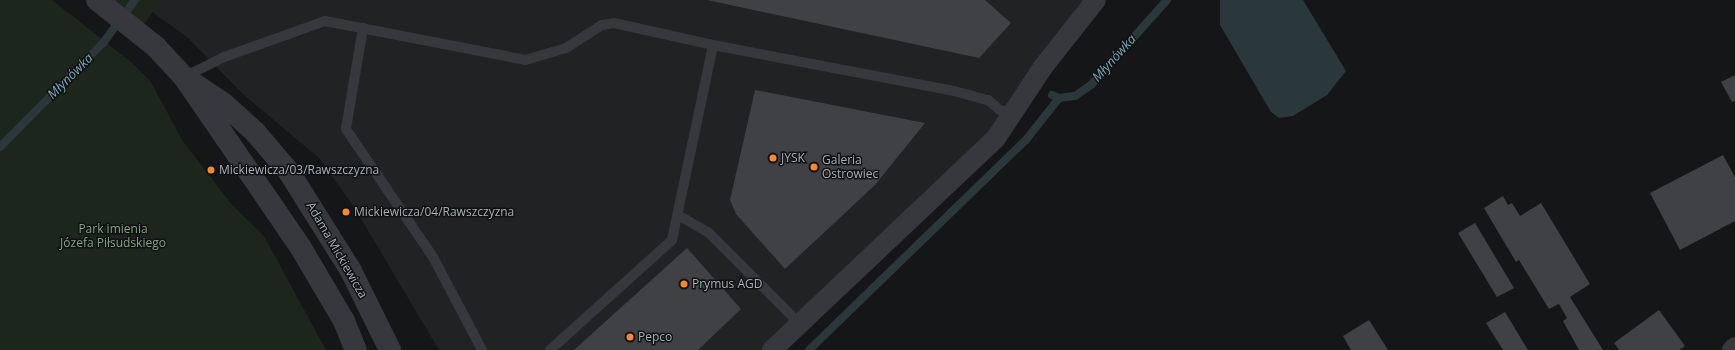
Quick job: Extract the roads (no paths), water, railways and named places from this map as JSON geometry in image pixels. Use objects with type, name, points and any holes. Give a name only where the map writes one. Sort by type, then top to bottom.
[{"type":"street","points":[[772,350],[996,138],[1014,114],[1043,67],[1096,0]]},
{"type":"street","name":"Adama Mickiewicza","points":[[99,2],[138,32],[184,77],[224,104],[255,132],[289,172],[351,271],[390,350]]},
{"type":"street","name":"Adama Mickiewicza","points":[[184,77],[301,248],[344,321],[356,350]]},
{"type":"street","points":[[1732,350],[1735,347]]},
{"type":"lane","points":[[184,77],[224,57],[325,21],[525,60],[566,48],[602,25],[614,23],[713,45],[954,91],[988,100],[1000,110],[1014,114]]},
{"type":"lane","points":[[363,28],[346,129],[433,257],[482,350]]},
{"type":"lane","points":[[550,350],[672,240],[713,45]]},
{"type":"lane","points":[[678,215],[708,232],[800,324]]},
{"type":"waterway","name":"Młynówka","points":[[0,147],[103,43],[135,0]]},
{"type":"waterway","name":"Młynówka","points":[[1052,95],[1059,98],[1075,96],[1091,85],[1167,0]]},
{"type":"waterway","points":[[809,350],[1026,140],[1059,98]]},
{"type":"place","name":"JYSK","points":[[773,158]]},
{"type":"place","name":"Galeria Ostrowiec","points":[[814,167]]},
{"type":"place","name":"Mickiewicza/03/Rawszczyzna","points":[[211,170]]},
{"type":"place","name":"Mickiewicza/04/Rawszczyzna","points":[[346,212]]},
{"type":"place","name":"Prymus AGD","points":[[684,284]]},
{"type":"place","name":"Pepco","points":[[630,337]]},
{"type":"park label","name":"Park imienia Józefa Piłsudskiego","points":[[113,236]]}]
